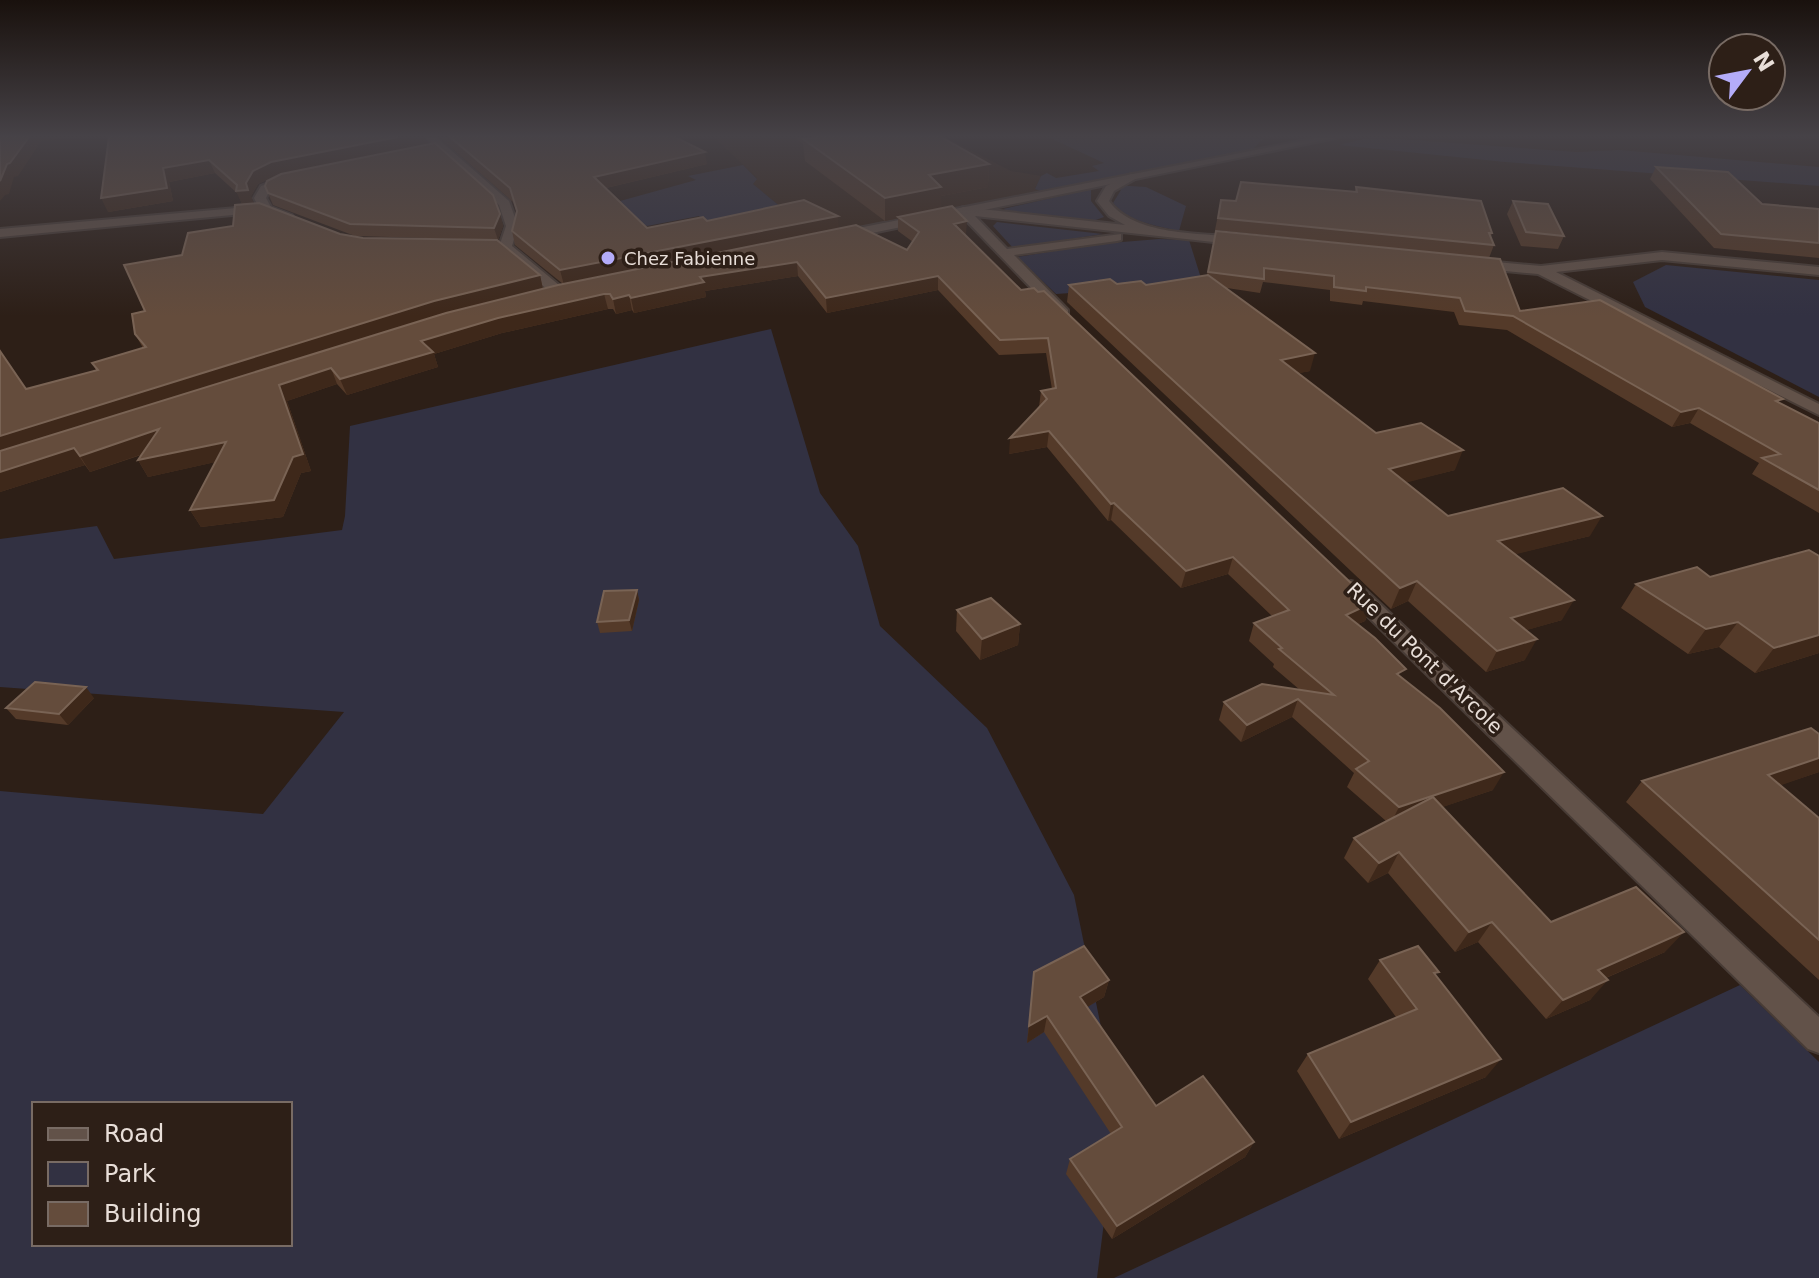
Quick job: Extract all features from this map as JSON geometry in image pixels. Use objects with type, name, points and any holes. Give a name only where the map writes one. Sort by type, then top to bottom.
[{"type":"street","points":[[261,197],[266,209]]},
{"type":"street","points":[[496,197],[505,204],[512,226],[498,247],[553,294],[575,289]]},
{"type":"street","points":[[823,239],[1034,197]]},
{"type":"street","points":[[1104,197],[1103,201],[1117,216],[1155,232]]},
{"type":"street","points":[[0,233],[266,209],[308,225]]},
{"type":"street","points":[[963,211],[1249,242]]},
{"type":"street","points":[[963,211],[1075,324]]},
{"type":"street","points":[[1003,253],[1155,232]]},
{"type":"street","points":[[1454,262],[1541,270],[1662,256],[1819,271]]},
{"type":"street","points":[[1642,258],[1617,265],[1609,272],[1607,282],[1613,296],[1642,319]]},
{"type":"street","points":[[1541,270],[1819,410]]},
{"type":"street","name":"Rue du Pont d'Arcole","points":[[1333,570],[1819,1038]]},
{"type":"shaded area","points":[[768,197],[1020,197],[817,237]]},
{"type":"green space","points":[[636,197],[768,197],[793,217],[712,229],[699,216],[647,226],[602,206]]},
{"type":"green space","points":[[1057,197],[1091,197],[1104,217],[1093,221],[1003,209]]},
{"type":"green space","points":[[1117,197],[1166,197],[1186,206],[1179,231],[1143,222],[1127,215],[1113,203]]},
{"type":"green space","points":[[997,222],[1103,234],[1013,248],[993,226]]},
{"type":"green space","points":[[1189,240],[1206,294],[1173,286],[1056,294],[1017,257],[1098,244]]},
{"type":"green space","points":[[1666,265],[1819,280],[1819,397],[1645,307],[1633,282]]},
{"type":"green space","points":[[771,329],[820,493],[858,546],[880,626],[987,728],[1074,895],[1118,1110],[1097,1278],[0,1278],[0,791],[263,814],[344,712],[0,687],[0,539],[97,526],[114,559],[342,530],[350,426]]},
{"type":"green space","points":[[1740,985],[1819,1062],[1819,1278],[1114,1278]]},
{"type":"building","points":[[278,197],[494,197],[500,214],[494,228],[350,224]]},
{"type":"building","points":[[513,197],[614,197],[647,228],[703,217],[707,221],[804,200],[838,216],[560,270],[512,231],[517,211]]},
{"type":"building","points":[[1237,197],[1442,197],[1481,201],[1494,245],[1218,218],[1221,200],[1236,201]]},
{"type":"building","points":[[1685,197],[1754,197],[1762,204],[1819,209],[1819,243],[1721,234]]},
{"type":"building","points":[[1513,201],[1548,204],[1564,236],[1526,232]]},
{"type":"building","points":[[259,203],[340,234],[363,238],[497,240],[540,275],[434,301],[0,436],[0,351],[26,389],[98,370],[92,363],[146,347],[135,334],[132,314],[145,311],[124,265],[182,255],[188,233],[233,226],[235,205]]},
{"type":"building","points":[[952,206],[967,221],[954,224],[1021,290],[1034,288],[1038,292],[1044,291],[1372,603],[1346,615],[1406,669],[1397,674],[1440,708],[1504,772],[1399,807],[1356,769],[1369,761],[1298,699],[1247,725],[1224,702],[1262,684],[1334,695],[1279,649],[1282,648],[1254,623],[1289,610],[1233,557],[1186,571],[1114,503],[1111,504],[1049,431],[1010,438],[1047,399],[1041,391],[1056,388],[1048,338],[1000,340],[938,276],[826,298],[797,262],[700,277],[704,282],[631,298],[629,295],[613,299],[610,294],[604,294],[498,318],[421,341],[433,352],[340,379],[331,368],[279,385],[303,454],[293,457],[274,500],[190,510],[226,442],[138,460],[159,429],[80,456],[74,448],[0,472],[0,451],[446,313],[558,285],[856,225],[907,250],[919,232],[898,217]]},
{"type":"building","points":[[1216,231],[1500,259],[1520,311],[1600,300],[1783,399],[1776,401],[1819,423],[1819,490],[1762,458],[1780,454],[1699,408],[1681,412],[1513,316],[1465,311],[1460,298],[1366,287],[1366,291],[1334,287],[1334,276],[1264,268],[1264,279],[1208,272]]},
{"type":"building","points":[[1208,275],[1315,353],[1281,360],[1376,433],[1421,423],[1463,450],[1389,469],[1448,516],[1563,488],[1602,516],[1498,541],[1574,600],[1511,618],[1537,639],[1497,651],[1417,581],[1400,588],[1069,285],[1110,279],[1117,284],[1141,281],[1146,285]]},
{"type":"building","points":[[1809,550],[1819,556],[1819,635],[1774,648],[1738,622],[1706,629],[1636,584],[1697,567],[1710,577]]},
{"type":"building","points":[[637,590],[629,620],[597,622],[604,591]]},
{"type":"building","points":[[991,598],[1020,624],[982,639],[957,610]]},
{"type":"building","points":[[35,682],[86,687],[59,714],[6,708]]},
{"type":"building","points":[[1811,728],[1819,734],[1819,758],[1768,775],[1819,818],[1819,940],[1642,781]]},
{"type":"building","points":[[1433,797],[1551,922],[1636,887],[1684,932],[1598,970],[1608,980],[1563,1000],[1492,922],[1469,932],[1399,852],[1379,863],[1354,838]]},
{"type":"building","points":[[1084,946],[1109,980],[1080,997],[1156,1106],[1203,1076],[1254,1142],[1117,1226],[1070,1159],[1122,1127],[1047,1016],[1029,1026],[1034,972]]},
{"type":"building","points":[[1418,946],[1439,972],[1434,973],[1501,1059],[1351,1122],[1308,1054],[1417,1009],[1380,960]]},
{"type":"place","name":"Chez Fabienne","points":[[608,258]]}]
